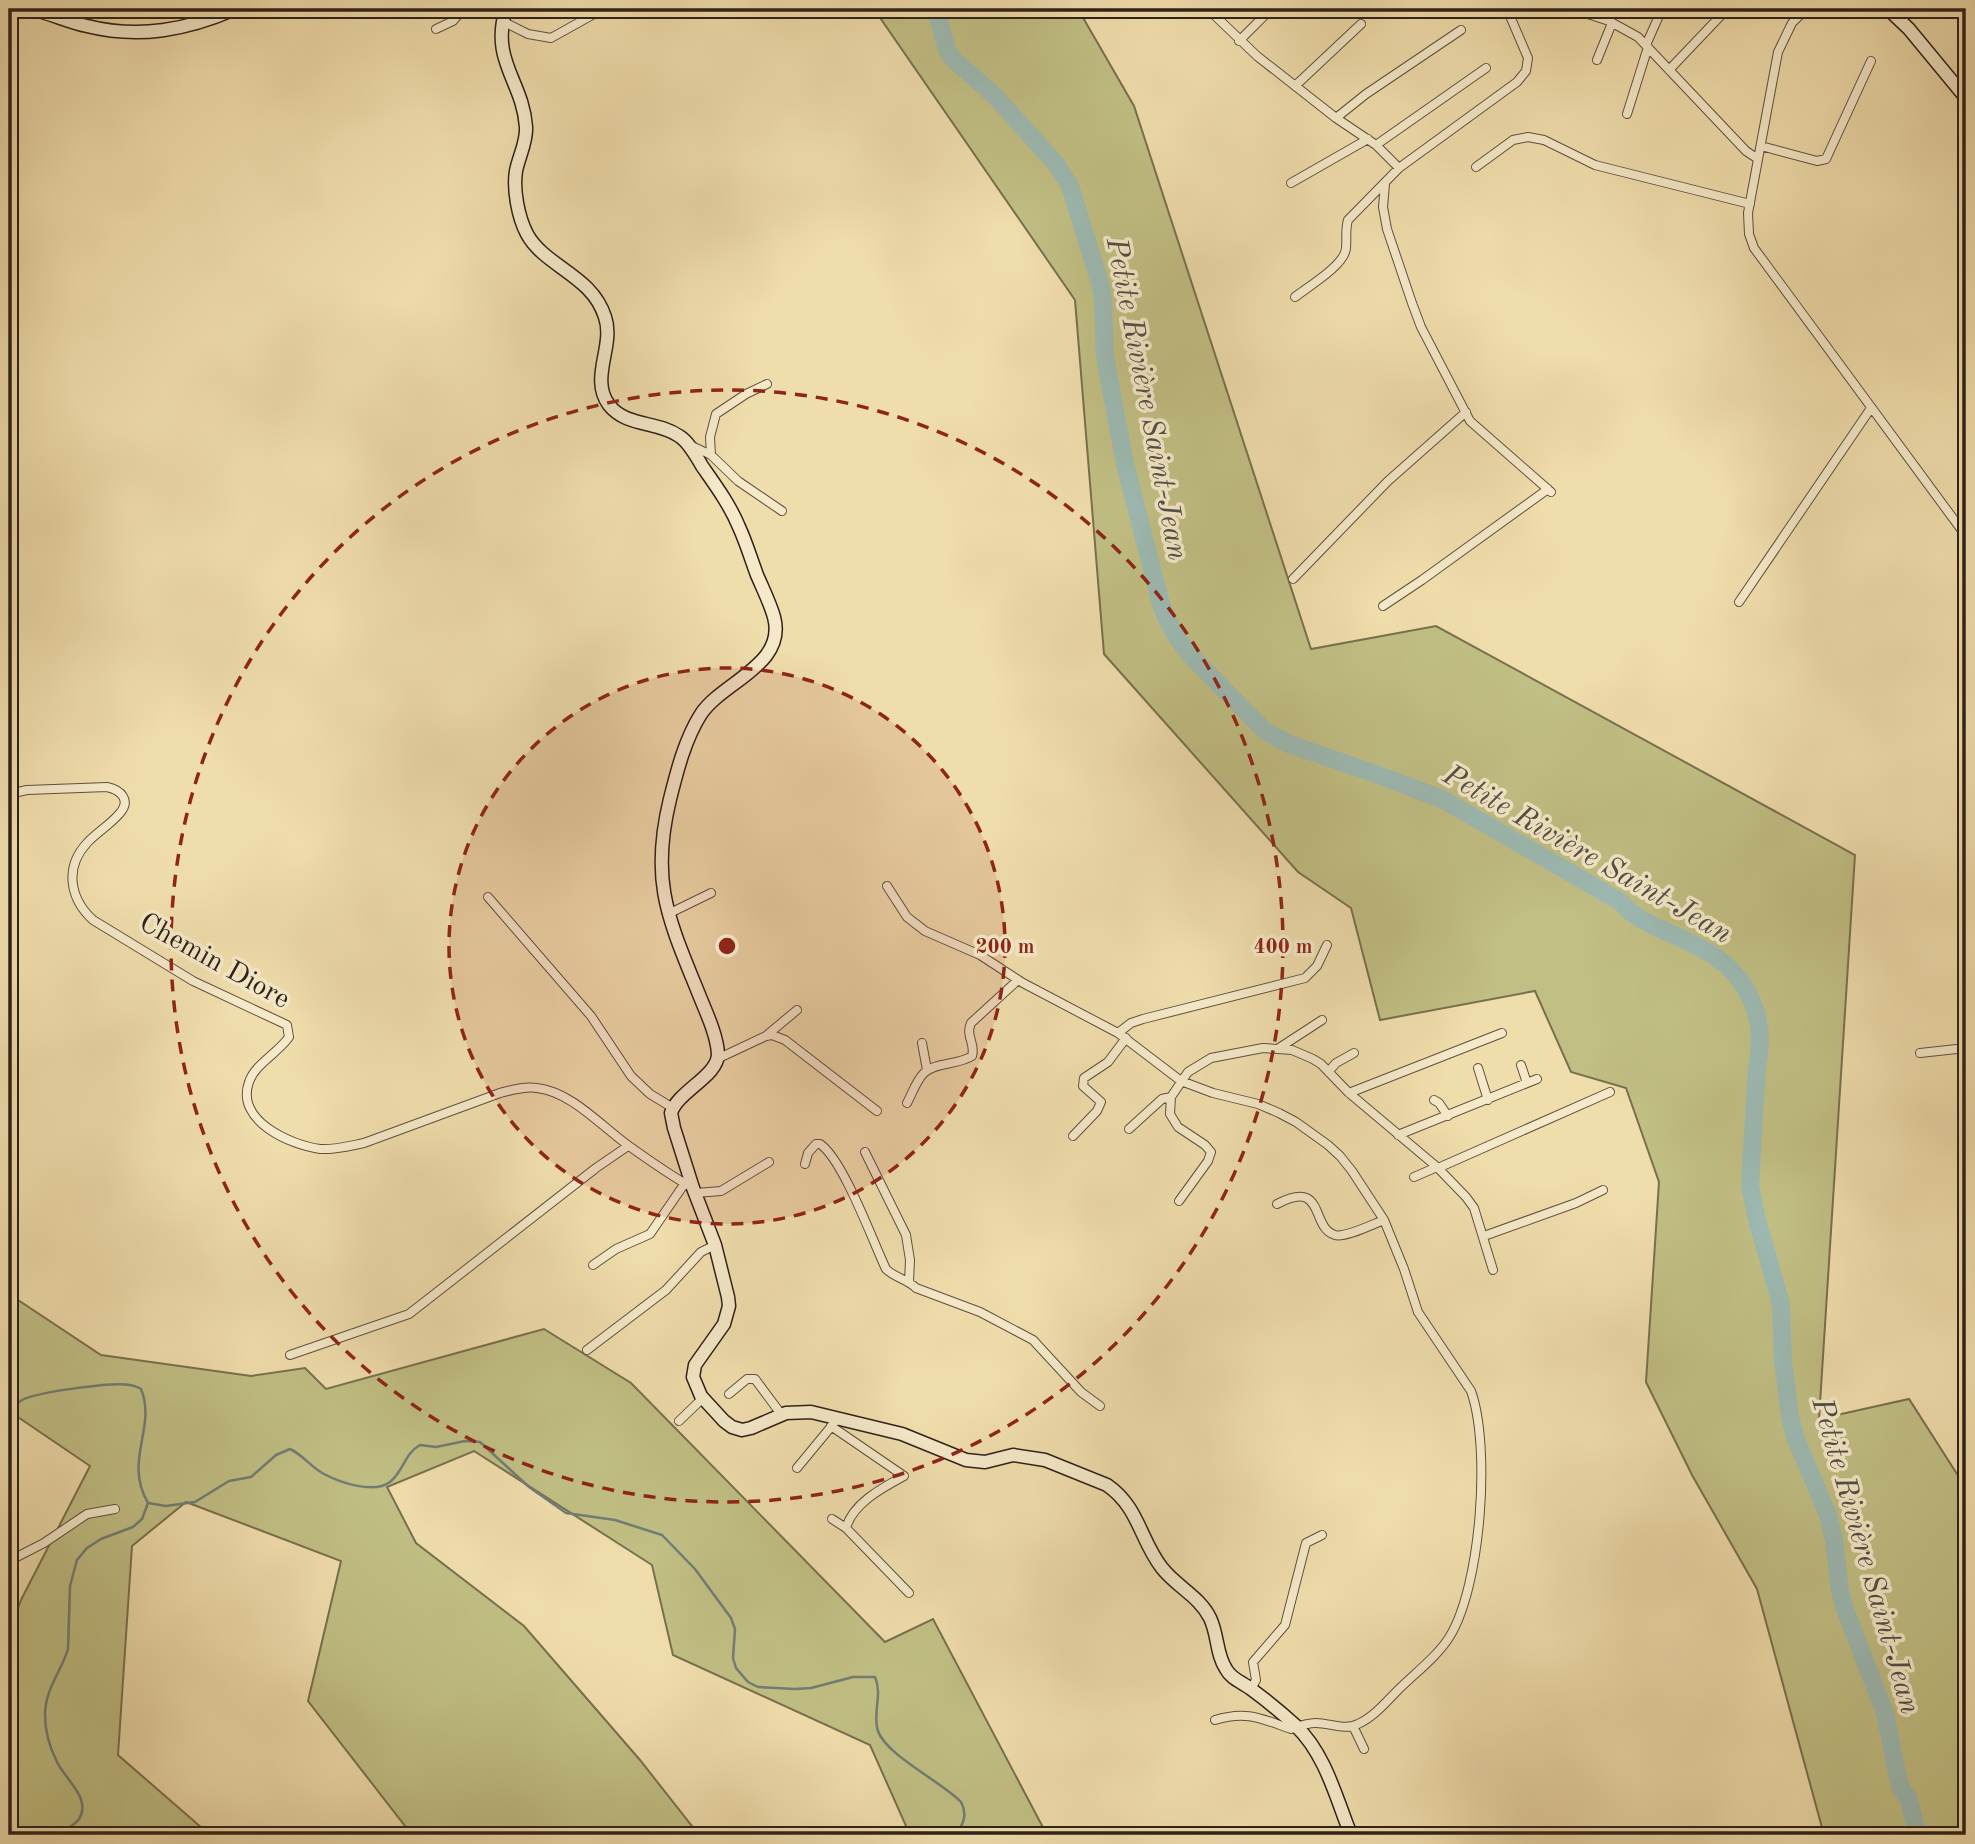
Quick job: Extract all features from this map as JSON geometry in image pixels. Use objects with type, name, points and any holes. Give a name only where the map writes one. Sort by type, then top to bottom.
[{"type":"street","points":[[30,9],[84,26],[116,32],[149,33],[208,20],[235,9]]},
{"type":"street","points":[[436,29],[453,21],[463,9]]},
{"type":"street","points":[[504,15],[527,34],[551,38],[603,9]]},
{"type":"street","points":[[1208,9],[1239,41],[1336,118],[1376,145],[1399,168]]},
{"type":"street","points":[[1239,41],[1271,9]]},
{"type":"street","points":[[1295,297],[1339,263],[1346,248],[1345,230],[1348,220],[1399,168],[1524,75],[1528,58],[1507,9]]},
{"type":"street","points":[[1573,9],[1612,23],[1638,37],[1746,151],[1758,159]]},
{"type":"street","points":[[1627,114],[1647,46],[1662,9]]},
{"type":"street","points":[[1670,70],[1727,9]]},
{"type":"street","points":[[1806,9],[1792,23],[1778,52],[1750,204],[1749,234],[1754,248],[1966,536]]},
{"type":"street","points":[[1888,9],[1909,29],[1966,98]]},
{"type":"street","points":[[504,15],[502,49],[525,119],[526,139],[515,180],[527,234],[538,249],[568,270],[587,288],[603,312],[608,337],[601,386],[608,402],[624,417],[673,432],[688,445],[739,525],[773,615],[775,636],[771,649],[762,660],[712,701],[692,732],[665,820],[662,887],[668,914],[706,1012],[718,1052],[717,1059],[708,1073],[673,1108],[672,1119],[691,1188],[715,1245],[729,1306],[724,1324],[693,1370],[696,1388],[732,1427],[742,1430],[751,1429],[782,1414],[811,1412],[835,1422],[902,1434],[966,1460],[985,1462],[1013,1455],[1045,1460],[1107,1485],[1132,1509],[1147,1544],[1162,1568],[1197,1600],[1210,1616],[1226,1670],[1297,1727],[1317,1753],[1351,1835]]},
{"type":"street","points":[[1597,60],[1612,23]]},
{"type":"street","points":[[1295,86],[1361,24]]},
{"type":"street","points":[[1336,118],[1366,94],[1461,30]]},
{"type":"street","points":[[1761,146],[1817,161],[1826,159],[1871,61]]},
{"type":"street","points":[[1376,145],[1486,68]]},
{"type":"street","points":[[1476,167],[1513,140],[1528,137],[1545,140],[1595,165],[1750,204]]},
{"type":"street","points":[[1291,183],[1368,139]]},
{"type":"street","points":[[1382,606],[1549,490],[1470,421],[1412,303],[1387,229],[1383,195],[1385,184]]},
{"type":"street","points":[[711,455],[710,437],[716,414],[767,384]]},
{"type":"street","points":[[1739,602],[1871,408]]},
{"type":"street","points":[[1293,579],[1388,481],[1466,412]]},
{"type":"street","points":[[688,445],[711,455],[738,481],[782,512]]},
{"type":"street","name":"Chemin Diore","points":[[9,794],[27,790],[107,787],[119,791],[123,796],[125,803],[122,811],[88,842],[77,858],[71,877],[74,896],[82,910],[93,920],[193,981],[287,1026],[289,1037],[252,1076],[248,1085],[251,1107],[256,1118],[272,1132],[306,1146],[341,1148],[364,1143],[500,1093],[519,1088],[538,1088],[572,1102],[628,1146],[691,1188]]},
{"type":"street","points":[[887,886],[897,904],[914,924],[925,931],[980,954],[1018,980],[1122,1036],[1181,1081],[1213,1093],[1258,1104],[1296,1122],[1340,1156],[1384,1220],[1418,1312],[1462,1376],[1476,1406],[1482,1441],[1474,1565],[1460,1616],[1448,1640],[1370,1717],[1353,1726],[1313,1723],[1291,1729],[1275,1722],[1244,1715],[1215,1720]]},
{"type":"street","points":[[668,914],[711,893]]},
{"type":"street","points":[[488,897],[591,1016],[631,1076],[650,1094],[673,1108]]},
{"type":"street","points":[[1073,1136],[1097,1111],[1101,1102],[1083,1086],[1084,1078],[1108,1062],[1131,1023],[1305,978],[1317,966],[1327,946]]},
{"type":"street","points":[[907,1103],[927,1070],[972,1056],[974,1048],[968,1032],[971,1023],[1018,980]]},
{"type":"street","points":[[717,1059],[766,1036],[797,1010]]},
{"type":"street","points":[[1279,1048],[1322,1020]]},
{"type":"street","points":[[1349,1093],[1502,1034]]},
{"type":"street","points":[[766,1036],[772,1035],[785,1040],[877,1111]]},
{"type":"street","points":[[922,1043],[927,1070]]},
{"type":"street","points":[[1180,1201],[1208,1161],[1211,1152],[1178,1127],[1170,1114],[1171,1097],[1181,1081],[1195,1066],[1211,1058],[1263,1048],[1279,1048],[1312,1059],[1329,1071],[1349,1093],[1437,1168],[1466,1197],[1474,1208],[1493,1270]]},
{"type":"street","points":[[1920,1053],[1966,1048]]},
{"type":"street","points":[[1329,1071],[1336,1063],[1354,1053]]},
{"type":"street","points":[[1521,1065],[1527,1083]]},
{"type":"street","points":[[1478,1068],[1488,1100]]},
{"type":"street","points":[[1398,1135],[1537,1079]]},
{"type":"street","points":[[1414,1177],[1610,1092]]},
{"type":"street","points":[[1129,1129],[1162,1099],[1171,1097]]},
{"type":"street","points":[[1434,1100],[1448,1115]]},
{"type":"street","points":[[805,1164],[808,1153],[816,1144],[828,1150],[845,1179],[891,1275],[916,1288],[980,1312],[1032,1340],[1080,1392],[1100,1406]]},
{"type":"street","points":[[290,1354],[410,1314],[596,1168],[628,1146]]},
{"type":"street","points":[[865,1152],[906,1235],[910,1260],[909,1282]]},
{"type":"street","points":[[691,1188],[721,1191],[769,1162]]},
{"type":"street","points":[[593,1265],[616,1249],[650,1234],[691,1188]]},
{"type":"street","points":[[1484,1236],[1603,1191]]},
{"type":"street","points":[[1278,1204],[1292,1196],[1306,1197],[1331,1233],[1339,1236],[1384,1220]]},
{"type":"street","points":[[587,1350],[666,1290],[701,1252],[715,1245]]},
{"type":"street","points":[[729,1394],[747,1379],[755,1379],[782,1414]]},
{"type":"street","points":[[679,1421],[703,1398]]},
{"type":"street","points":[[797,1468],[835,1422]]},
{"type":"street","points":[[835,1422],[904,1476],[868,1498],[857,1509],[846,1528]]},
{"type":"street","points":[[9,1561],[44,1543],[87,1514],[115,1509]]},
{"type":"street","points":[[832,1519],[846,1528],[909,1593]]},
{"type":"street","points":[[1251,1689],[1256,1680],[1253,1666],[1255,1659],[1287,1621],[1302,1541],[1321,1535]]},
{"type":"street","points":[[1353,1726],[1364,1749]]},
{"type":"shaded area","points":[[874,9],[1078,9],[1134,106],[1311,649],[1436,626],[1855,855],[1819,1419],[1909,1399],[1966,1488],[1966,1835],[1824,1835],[1757,1589],[1692,1475],[1646,1382],[1659,1182],[1626,1088],[1571,1072],[1535,991],[1380,1020],[1351,908],[1298,872],[1104,654],[1075,300]]},
{"type":"shaded area","points":[[9,1294],[101,1355],[251,1376],[305,1368],[326,1389],[544,1329],[631,1383],[885,1642],[933,1619],[1047,1835],[910,1835],[870,1745],[673,1655],[652,1565],[474,1451],[387,1487],[416,1543],[524,1626],[640,1760],[699,1835],[412,1835],[308,1701],[341,1561],[186,1502],[132,1546],[118,1755],[210,1835],[9,1835],[9,1629],[22,1598],[90,1466],[9,1411]]},
{"type":"waterway","name":"Petite Rivière Saint-Jean","points":[[934,9],[947,50],[954,60],[994,95],[1056,164],[1070,186],[1100,283],[1105,357],[1125,464],[1160,600],[1166,618],[1193,658],[1265,731],[1289,744],[1442,799],[1621,902],[1642,920],[1711,954],[1723,962],[1743,984],[1757,1016],[1760,1041],[1750,1185],[1781,1304],[1783,1361],[1790,1417],[1795,1437],[1828,1515],[1840,1591],[1885,1713],[1901,1789],[1908,1797],[1918,1835]]},
{"type":"waterway","points":[[9,1432],[14,1408],[26,1398],[91,1386],[121,1384],[139,1388],[145,1403],[139,1458],[141,1487],[148,1503],[166,1506],[195,1502],[229,1481],[251,1477],[276,1455],[290,1449],[331,1477],[348,1484],[375,1487],[395,1478],[411,1453],[420,1445],[436,1447],[465,1441],[480,1442],[529,1487],[566,1513],[615,1520],[662,1535],[695,1569],[731,1618],[735,1629],[733,1658],[736,1668],[748,1682],[758,1687],[795,1689],[811,1688],[853,1677],[875,1677],[878,1690],[878,1731],[883,1740],[903,1759],[961,1802],[964,1819],[956,1835]]},
{"type":"waterway","points":[[57,1835],[77,1822],[82,1812],[80,1797],[52,1751],[45,1715],[50,1689],[68,1649],[70,1586],[77,1560],[87,1548],[101,1539],[133,1527],[142,1519],[148,1503]]}]
